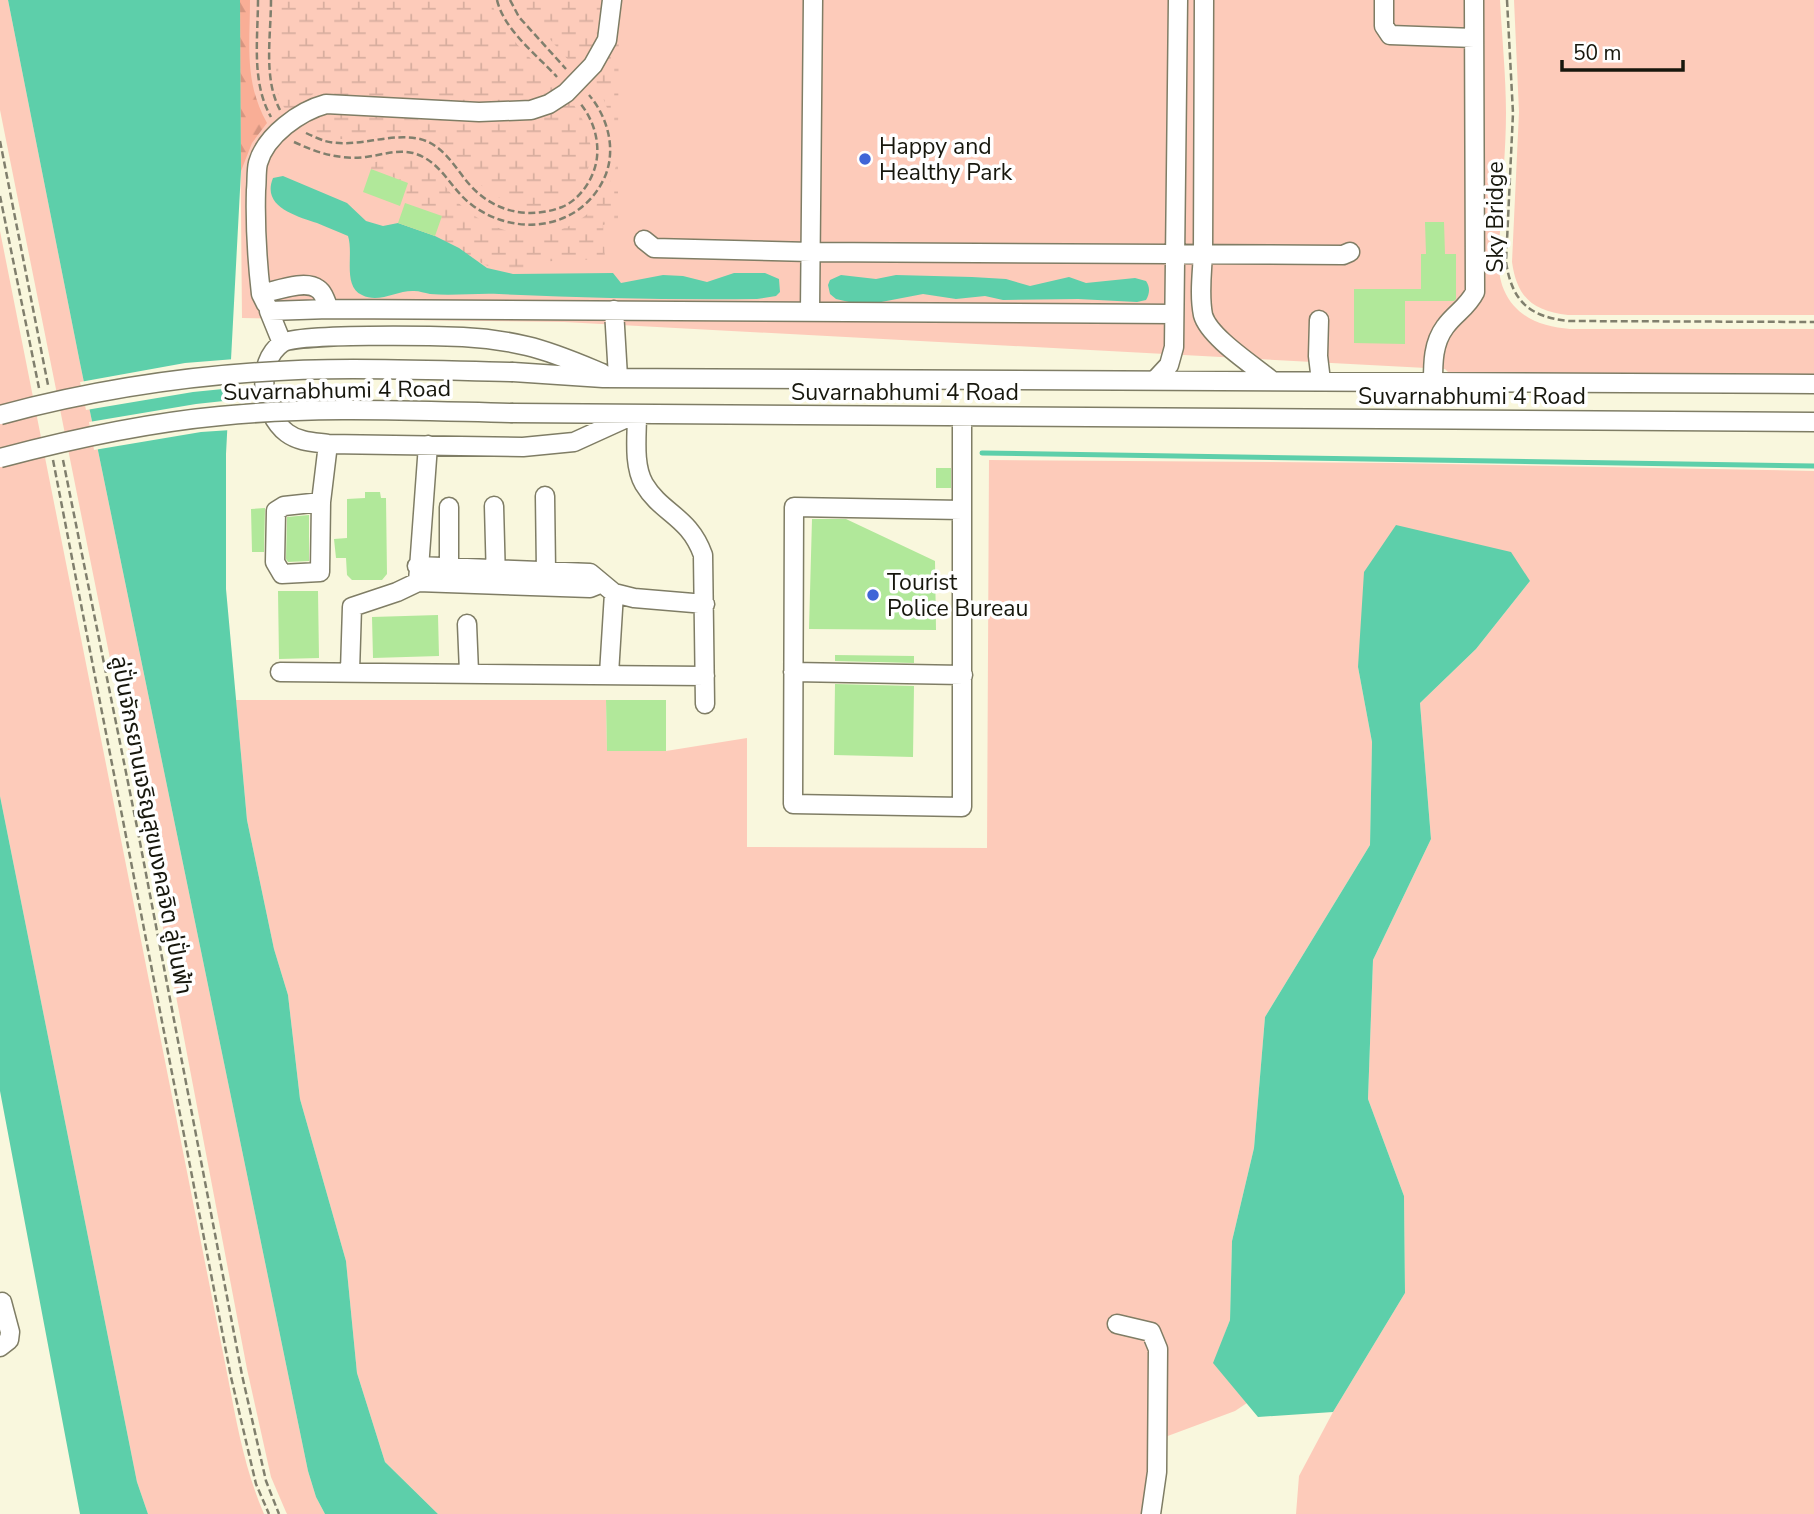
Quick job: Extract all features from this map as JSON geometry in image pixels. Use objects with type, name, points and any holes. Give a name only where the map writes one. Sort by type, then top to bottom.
[{"type":"street","points":[[282,343],[261,294],[255,220],[258,162],[271,140],[311,108],[326,104],[479,112],[531,110],[549,104],[566,93],[593,65],[607,40],[612,0]]},
{"type":"street","points":[[810,311],[813,0]]},
{"type":"street","points":[[1156,379],[1169,365],[1174,348],[1178,0]]},
{"type":"street","points":[[1205,0],[1201,293],[1204,318],[1213,332],[1271,380]]},
{"type":"street","points":[[1384,0],[1384,26],[1390,35],[1474,38]]},
{"type":"street","points":[[1433,382],[1433,356],[1444,327],[1469,304],[1475,292],[1474,0]]},
{"type":"street","points":[[644,240],[654,248],[811,252],[1343,255],[1350,252]]},
{"type":"street","points":[[261,294],[312,286],[320,290],[329,309]]},
{"type":"street","points":[[269,311],[329,309],[1174,314]]},
{"type":"street","points":[[614,310],[616,377],[555,354],[499,341],[463,337],[303,338],[282,343],[268,365],[264,383],[267,402],[275,419],[286,432],[298,440],[328,444],[523,447],[574,442],[636,414],[637,452],[644,484],[690,527],[698,541],[705,566],[705,704]]},
{"type":"street","points":[[1319,320],[1318,356],[1321,382]]},
{"type":"street","name":"Suvarnabhumi 4 Road","points":[[0,415],[127,387],[223,375],[352,369],[616,377],[1814,384]]},
{"type":"street","name":"Suvarnabhumi 4 Road","points":[[0,458],[131,428],[221,416],[344,410],[1814,422]]},
{"type":"street","points":[[962,417],[962,510],[962,807],[793,804],[794,507],[962,510]]},
{"type":"street","points":[[321,502],[284,506],[276,511],[275,562],[282,574],[320,572],[321,502],[328,444]]},
{"type":"street","points":[[418,574],[428,445]]},
{"type":"street","points":[[545,496],[546,570]]},
{"type":"street","points":[[494,506],[496,577]]},
{"type":"street","points":[[449,507],[449,575]]},
{"type":"street","points":[[496,577],[546,570],[590,573],[607,588],[609,674]]},
{"type":"street","points":[[349,671],[352,607],[397,592],[418,574],[496,577],[607,588],[634,598],[705,604]]},
{"type":"street","points":[[467,624],[469,672]]},
{"type":"street","points":[[280,672],[705,676]]},
{"type":"street","points":[[793,672],[962,675]]},
{"type":"street","points":[[0,1347],[9,1340],[10,1332],[2,1302]]},
{"type":"street","points":[[1116,1324],[1152,1332],[1158,1349],[1157,1472],[1151,1514]]},
{"type":"path","points":[[258,0],[260,94],[281,130],[294,142],[322,154],[346,158],[391,151],[410,152],[424,157],[443,173],[469,204],[486,215],[514,224],[541,225],[572,215],[591,199],[607,171],[611,153],[609,134],[597,105],[519,18],[510,0]]},
{"type":"path","name":"Sky Bridge","points":[[1507,0],[1513,113],[1506,262],[1508,277],[1521,301],[1540,316],[1569,321],[1814,322]]},
{"type":"path","points":[[0,141],[50,395]]},
{"type":"path","points":[[0,196],[40,397]]},
{"type":"path","name":"ลู่ปั่นจักรยานเจริญสุขมงคลจิต ลู่ปั่นฟ้า","points":[[61,448],[242,1374],[266,1481],[279,1514]]},
{"type":"path","points":[[51,451],[231,1377],[256,1484],[269,1514]]},
{"type":"green space","points":[[0,0],[8,0],[308,1471],[316,1497],[325,1514],[287,1514],[271,1477],[247,1369],[144,828],[0,110]]},
{"type":"green space","name":"Happy and Healthy Park","points":[[239,0],[1500,0],[1506,113],[1499,265],[1501,282],[1509,300],[1531,319],[1570,329],[1814,329],[1814,378],[1455,379],[1445,369],[564,322],[242,318]]},
{"type":"green space","points":[[240,0],[250,0],[249,48],[252,78],[267,123],[252,143],[241,171]]},
{"type":"green space","points":[[278,0],[491,0],[510,36],[559,87],[542,99],[516,105],[331,98],[315,93],[293,113],[287,112],[276,86],[280,35]]},
{"type":"green space","points":[[519,0],[605,0],[603,31],[593,53],[577,70],[526,12]]},
{"type":"green space","points":[[619,0],[618,137],[604,100],[587,82]]},
{"type":"green space","points":[[1514,0],[1814,0],[1814,315],[1568,315],[1536,306],[1523,294],[1512,262],[1519,112]]},
{"type":"green space","points":[[569,98],[588,133],[590,163],[573,193],[562,200],[534,207],[521,206],[496,196],[474,178],[446,148],[429,137],[399,133],[340,139],[325,136],[303,126],[309,113],[313,111],[451,116]]},
{"type":"green space","points":[[618,157],[618,221],[603,225],[605,259],[529,262],[529,273],[502,271],[491,267],[435,236],[442,216],[405,203],[408,183],[371,169],[372,163],[384,160],[415,161],[433,172],[465,209],[488,224],[513,232],[536,234],[559,230],[579,220],[596,205],[610,184]]},
{"type":"green space","points":[[0,231],[235,1413],[247,1464],[264,1514],[148,1514],[137,1482],[0,796]]},
{"type":"green space","points":[[989,460],[1392,463],[1814,471],[1814,1514],[1296,1514],[1299,1476],[1333,1412],[1405,1293],[1404,1196],[1368,1099],[1373,960],[1431,839],[1420,703],[1476,649],[1530,581],[1358,667],[1372,742],[1370,845],[1265,1017],[1254,1148],[1232,1241],[1230,1320],[1214,1363],[1247,1403],[1235,1411],[1165,1437],[1161,1514],[438,1514],[385,1462],[357,1373],[346,1261],[300,1099],[288,995],[274,949],[247,820],[236,700],[606,700],[607,751],[666,751],[747,738],[747,847],[987,848]]},
{"type":"shaded area","points":[[8,0],[240,0],[241,171],[226,454],[226,589],[247,820],[274,949],[288,995],[300,1099],[346,1261],[357,1373],[385,1462],[438,1514],[325,1514],[316,1497],[308,1471]]},
{"type":"shaded area","points":[[283,176],[347,203],[366,221],[383,226],[398,223],[435,236],[459,248],[487,268],[513,274],[613,273],[621,283],[663,275],[683,276],[707,282],[734,273],[765,273],[779,279],[780,292],[776,296],[757,299],[439,295],[414,291],[368,297],[356,291],[352,285],[348,236],[291,213],[276,203],[271,188],[273,178]]},
{"type":"shaded area","points":[[841,275],[876,279],[896,275],[972,277],[1006,279],[1030,286],[1069,277],[1086,283],[1135,278],[1146,281],[1149,290],[1146,300],[1137,302],[1078,299],[1003,300],[985,296],[956,299],[923,294],[876,303],[849,302],[836,299],[830,294],[830,280]]},
{"type":"shaded area","points":[[1396,525],[1511,552],[1530,581],[1476,649],[1420,703],[1431,839],[1373,960],[1368,1099],[1404,1196],[1405,1293],[1333,1412],[1258,1417],[1213,1363],[1230,1320],[1232,1241],[1254,1148],[1265,1017],[1370,845],[1372,742],[1358,667],[1364,572]]},
{"type":"shaded area","points":[[0,796],[137,1482],[148,1514],[80,1514],[0,1091]]},
{"type":"pier","points":[[235,359],[233,388],[86,410],[80,382],[185,363]]},
{"type":"pier","points":[[233,400],[231,430],[201,432],[94,450],[89,422]]},
{"type":"building","points":[[371,169],[408,183],[400,206],[363,192]]},
{"type":"building","points":[[405,203],[442,216],[435,236],[398,223]]},
{"type":"building","points":[[1425,222],[1444,222],[1445,254],[1456,254],[1456,299],[1405,301],[1405,344],[1354,343],[1354,289],[1421,289],[1421,254],[1426,254]]},
{"type":"building","points":[[936,468],[951,468],[951,488],[936,488]]},
{"type":"building","points":[[365,492],[380,492],[381,498],[386,498],[387,574],[382,580],[352,580],[347,575],[346,558],[336,558],[334,539],[347,538],[347,499],[365,498]]},
{"type":"building","points":[[265,508],[264,552],[252,552],[251,509]]},
{"type":"building","points":[[309,515],[309,561],[288,562],[287,517]]},
{"type":"building","name":"Tourist Police Bureau","points":[[812,519],[846,519],[935,561],[936,630],[809,629]]},
{"type":"building","points":[[278,591],[318,591],[319,658],[279,659]]},
{"type":"building","points":[[438,615],[439,656],[373,658],[372,617]]},
{"type":"building","points":[[835,655],[914,656],[914,663],[835,661]]},
{"type":"building","points":[[835,684],[914,686],[913,757],[834,755]]},
{"type":"building","points":[[606,700],[666,700],[666,751],[607,751]]},
{"type":"waterway","points":[[982,453],[1814,466]]},
{"type":"place","name":"Happy and Healthy Park","points":[[865,159]]},
{"type":"place","name":"Tourist Police Bureau","points":[[873,595]]}]
